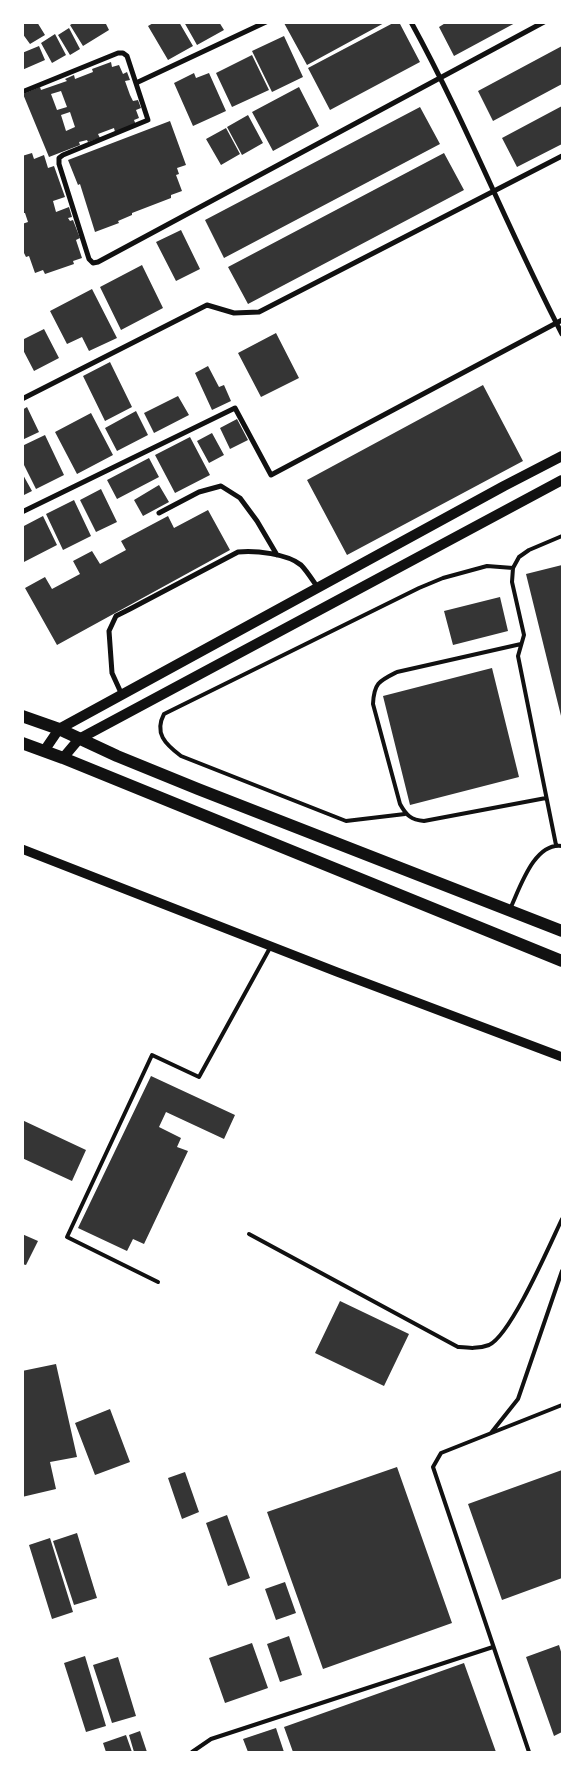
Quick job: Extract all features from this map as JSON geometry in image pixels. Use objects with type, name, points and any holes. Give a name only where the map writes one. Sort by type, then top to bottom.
[{"type":"main road","points":[[44,751],[60,729],[562,456]]},
{"type":"main road","points":[[63,758],[79,739],[562,480]]},
{"type":"main road","points":[[22,716],[60,729],[79,739],[198,789],[562,931]]},
{"type":"main road","points":[[22,744],[63,758],[562,961]]},
{"type":"street","points":[[136,83],[266,22]]},
{"type":"street","points":[[411,22],[441,78],[493,192],[562,334]]},
{"type":"street","points":[[22,92],[118,53],[127,56],[148,120],[59,158],[59,164],[89,258],[93,263],[544,22]]},
{"type":"street","points":[[22,400],[207,305],[234,313],[259,312],[562,156]]},
{"type":"street","points":[[22,512],[235,408],[271,476],[562,320]]},
{"type":"street","points":[[158,513],[199,492],[222,486],[240,498],[257,521],[277,555]]},
{"type":"street","points":[[122,695],[112,673],[109,641],[109,631],[116,616],[238,552],[246,551],[277,555],[300,564],[318,588]]},
{"type":"street","points":[[22,849],[562,1057]]},
{"type":"lane","points":[[556,845],[518,656],[524,635],[512,582],[513,568],[519,557],[562,536]]},
{"type":"lane","points":[[405,814],[346,821],[181,756],[163,738],[160,731],[160,722],[164,714],[419,588],[467,570],[487,566],[513,568]]},
{"type":"lane","points":[[521,644],[409,668],[383,680],[374,690],[373,704],[400,804],[405,814],[413,820],[424,821],[546,798]]},
{"type":"lane","points":[[509,911],[534,859],[546,849],[556,845],[562,846]]},
{"type":"lane","points":[[158,1282],[67,1237],[152,1055],[200,1077],[271,946]]},
{"type":"lane","points":[[249,1234],[458,1346],[475,1348],[490,1344],[510,1324],[562,1219]]},
{"type":"lane","points":[[490,1434],[518,1399],[562,1271]]},
{"type":"lane","points":[[528,1752],[433,1467],[441,1454],[562,1405]]},
{"type":"lane","points":[[192,1752],[211,1739],[493,1648]]},
{"type":"building","points":[[22,22],[37,22],[45,35],[30,44],[22,33]]},
{"type":"building","points":[[75,22],[105,22],[109,30],[83,46],[70,25]]},
{"type":"building","points":[[155,22],[179,22],[193,46],[168,60],[148,26]]},
{"type":"building","points":[[184,22],[219,22],[224,30],[197,45]]},
{"type":"building","points":[[386,22],[307,65],[284,23]]},
{"type":"building","points":[[395,22],[399,22],[420,62],[330,110],[308,68]]},
{"type":"building","points":[[447,22],[517,22],[454,56],[439,27]]},
{"type":"building","points":[[69,28],[80,49],[70,55],[58,35]]},
{"type":"building","points":[[55,34],[66,55],[52,63],[41,43]]},
{"type":"building","points":[[284,36],[303,77],[272,92],[252,51]]},
{"type":"building","points":[[39,46],[45,60],[22,70],[22,53]]},
{"type":"building","points":[[562,46],[562,84],[493,121],[478,91]]},
{"type":"building","points":[[252,55],[269,90],[232,107],[216,73]]},
{"type":"building","points":[[111,62],[112,67],[119,65],[123,74],[127,72],[130,80],[125,81],[130,95],[133,101],[138,100],[141,108],[136,110],[139,118],[134,120],[136,125],[115,132],[114,128],[98,134],[100,138],[88,142],[87,140],[79,142],[80,145],[49,157],[23,94],[40,87],[41,90],[67,81],[65,79],[74,75],[75,79],[93,72],[92,69]],"holes":[[[61,91],[67,107],[57,110],[51,94]],[[70,112],[75,127],[66,131],[61,115]]]},
{"type":"building","points":[[194,73],[196,78],[209,73],[226,111],[193,126],[174,83]]},
{"type":"building","points":[[299,87],[319,126],[273,151],[252,112]]},
{"type":"building","points":[[562,106],[562,144],[517,167],[502,138]]},
{"type":"building","points":[[420,107],[440,144],[224,258],[205,220]]},
{"type":"building","points":[[248,115],[263,143],[242,155],[227,127]]},
{"type":"building","points":[[170,121],[186,165],[177,168],[179,174],[176,175],[182,191],[171,195],[171,198],[132,213],[132,215],[118,221],[119,223],[95,232],[80,184],[78,185],[68,160]]},
{"type":"building","points":[[226,128],[240,154],[221,165],[206,139]]},
{"type":"building","points":[[32,153],[34,159],[44,155],[48,168],[54,166],[65,197],[53,201],[56,212],[69,207],[72,217],[68,218],[70,221],[73,220],[80,238],[76,240],[82,258],[73,261],[74,264],[45,274],[43,270],[35,273],[29,256],[26,257],[22,249],[22,224],[28,222],[25,213],[22,213],[22,156]]},
{"type":"building","points":[[444,153],[464,190],[248,304],[228,267]]},
{"type":"building","points":[[181,230],[200,269],[176,281],[156,242]]},
{"type":"building","points":[[142,265],[163,308],[121,330],[100,287]]},
{"type":"building","points":[[92,289],[117,338],[89,351],[82,337],[67,344],[50,311]]},
{"type":"building","points":[[44,329],[59,358],[34,371],[22,348],[22,340]]},
{"type":"building","points":[[276,333],[299,378],[261,397],[238,353]]},
{"type":"building","points":[[110,362],[132,407],[105,421],[83,376]]},
{"type":"building","points":[[208,366],[219,387],[224,385],[231,401],[212,410],[195,373]]},
{"type":"building","points":[[483,385],[523,461],[347,555],[307,480]]},
{"type":"building","points":[[178,396],[189,415],[154,433],[144,413]]},
{"type":"building","points":[[27,407],[39,432],[22,440],[22,410]]},
{"type":"building","points":[[136,411],[148,435],[117,451],[105,428]]},
{"type":"building","points":[[91,413],[113,455],[77,474],[55,432]]},
{"type":"building","points":[[237,419],[248,440],[230,449],[220,428]]},
{"type":"building","points":[[212,433],[224,455],[209,463],[197,441]]},
{"type":"building","points":[[45,435],[64,475],[36,489],[22,461],[22,446]]},
{"type":"building","points":[[190,437],[210,475],[175,493],[155,455]]},
{"type":"building","points":[[149,458],[159,477],[117,499],[107,480]]},
{"type":"building","points":[[22,473],[32,491],[22,496]]},
{"type":"building","points":[[159,485],[169,502],[143,516],[134,500]]},
{"type":"building","points":[[101,489],[117,522],[96,532],[80,500]]},
{"type":"building","points":[[74,500],[91,536],[63,550],[46,514]]},
{"type":"building","points":[[208,510],[230,550],[57,645],[25,588],[45,577],[52,589],[80,574],[73,561],[92,551],[100,564],[126,550],[121,541],[168,516],[174,528]]},
{"type":"building","points":[[43,516],[57,545],[22,563],[22,527]]},
{"type":"building","points":[[562,565],[562,720],[526,574]]},
{"type":"building","points":[[500,597],[508,631],[453,645],[444,611]]},
{"type":"building","points":[[492,668],[519,777],[410,805],[383,696]]},
{"type":"building","points":[[151,1076],[235,1115],[224,1139],[166,1112],[159,1127],[181,1138],[177,1147],[188,1151],[144,1244],[133,1239],[127,1251],[78,1228]]},
{"type":"building","points":[[22,1120],[86,1150],[72,1181],[22,1158]]},
{"type":"building","points":[[22,1234],[38,1241],[26,1265],[22,1264]]},
{"type":"building","points":[[340,1301],[409,1334],[384,1386],[315,1353]]},
{"type":"building","points":[[56,1364],[77,1457],[50,1462],[56,1489],[22,1497],[22,1371]]},
{"type":"building","points":[[110,1409],[130,1462],[95,1475],[75,1423]]},
{"type":"building","points":[[397,1467],[452,1623],[323,1669],[267,1512]]},
{"type":"building","points":[[562,1470],[562,1578],[502,1600],[468,1504]]},
{"type":"building","points":[[185,1472],[199,1512],[182,1519],[168,1478]]},
{"type":"building","points":[[227,1515],[250,1578],[228,1586],[206,1523]]},
{"type":"building","points":[[77,1533],[97,1598],[74,1605],[53,1541]]},
{"type":"building","points":[[50,1538],[73,1612],[52,1619],[29,1545]]},
{"type":"building","points":[[285,1582],[296,1613],[276,1620],[265,1589]]},
{"type":"building","points":[[289,1636],[302,1675],[280,1682],[267,1644]]},
{"type":"building","points":[[252,1643],[268,1688],[225,1703],[209,1658]]},
{"type":"building","points":[[559,1645],[562,1655],[562,1732],[554,1736],[526,1657]]},
{"type":"building","points":[[85,1656],[106,1726],[86,1732],[64,1663]]},
{"type":"building","points":[[118,1657],[136,1716],[112,1723],[93,1665]]},
{"type":"building","points":[[464,1663],[496,1752],[293,1752],[284,1727]]},
{"type":"building","points":[[276,1728],[284,1752],[248,1752],[243,1739]]},
{"type":"building","points":[[140,1731],[147,1752],[134,1752],[129,1735]]},
{"type":"building","points":[[126,1735],[132,1752],[106,1752],[103,1743]]}]
